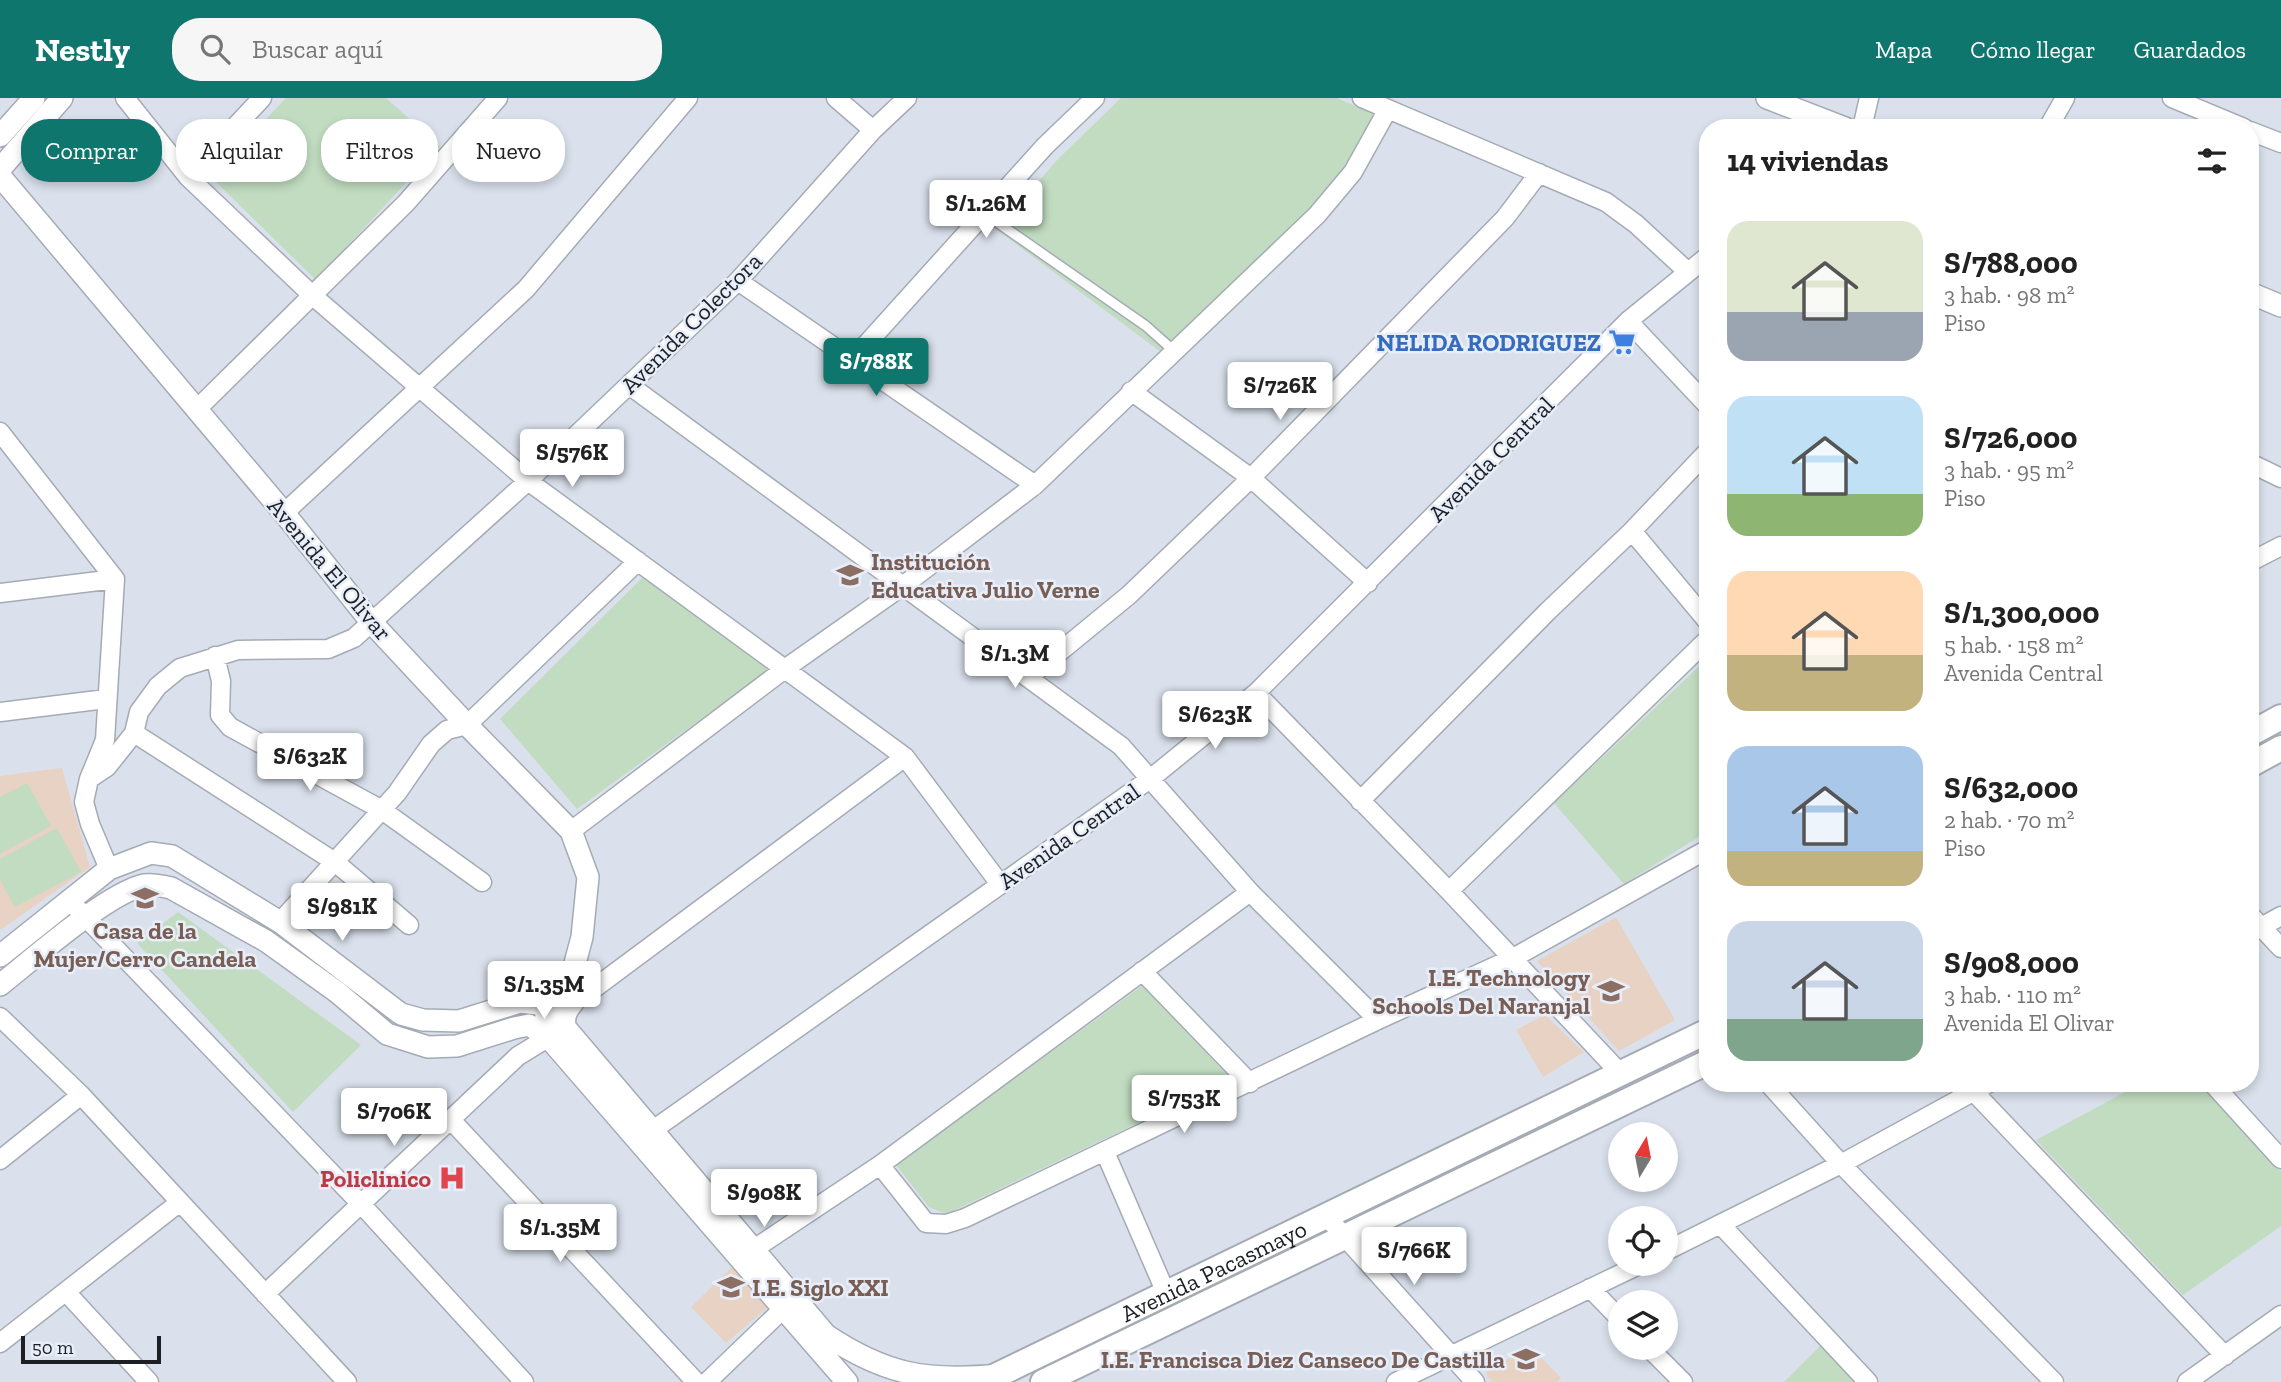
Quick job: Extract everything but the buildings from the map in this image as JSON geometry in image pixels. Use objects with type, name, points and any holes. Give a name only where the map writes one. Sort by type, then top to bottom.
[{"type":"main road","points":[[2259,729],[2281,716]]},
{"type":"main road","points":[[2259,760],[2281,748]]},
{"type":"main road","name":"Avenida Pacasmayo","points":[[991,1378],[1699,1035]]},
{"type":"main road","name":"Avenida Pacasmayo","points":[[1043,1382],[1699,1066]]},
{"type":"street","points":[[0,169],[62,98]]},
{"type":"street","points":[[125,98],[176,162]]},
{"type":"street","points":[[242,119],[262,98]]},
{"type":"street","points":[[197,409],[406,203],[498,98]]},
{"type":"street","points":[[284,513],[526,289],[688,98]]},
{"type":"street","points":[[836,98],[873,130]]},
{"type":"street","name":"Avenida Colectora","points":[[89,779],[107,767],[134,733],[139,712],[158,686],[180,668],[238,650],[328,649],[354,638],[528,481],[738,281],[873,130],[907,98]]},
{"type":"street","points":[[853,359],[1045,146],[1095,98]]},
{"type":"street","points":[[1362,98],[1606,202],[1636,224],[1688,272]]},
{"type":"street","points":[[1767,98],[1822,119]]},
{"type":"street","points":[[1864,119],[1869,98]]},
{"type":"street","points":[[2053,119],[2065,98]]},
{"type":"street","points":[[2172,98],[2222,119]]},
{"type":"street","points":[[0,136],[22,103]]},
{"type":"street","points":[[572,831],[786,668],[904,585],[1035,485],[1317,215],[1353,172],[1388,109]]},
{"type":"street","points":[[2259,134],[2281,143]]},
{"type":"street","points":[[1029,677],[1129,595],[1251,478],[1505,218],[1539,173]]},
{"type":"street","name":"Avenida El Olivar","points":[[0,176],[284,513],[372,623],[467,725],[572,831],[588,877],[582,937],[559,1006]]},
{"type":"street","points":[[193,182],[313,296],[528,481],[905,757],[1000,884]]},
{"type":"street","name":"Avenida Central","points":[[645,1136],[1150,779],[1256,693],[1628,321],[1699,263]]},
{"type":"street","points":[[738,281],[1035,485]]},
{"type":"street","points":[[2259,297],[2281,306]]},
{"type":"street","points":[[1628,321],[1699,396]]},
{"type":"street","points":[[629,385],[1121,746],[1250,892],[1378,1020]]},
{"type":"street","points":[[1131,391],[1251,478],[1368,583]]},
{"type":"street","points":[[0,432],[114,579],[105,740],[89,779],[85,802],[90,824],[109,869]]},
{"type":"street","points":[[1360,801],[1699,461]]},
{"type":"street","points":[[2259,467],[2281,478]]},
{"type":"street","points":[[1632,531],[1699,611]]},
{"type":"street","points":[[2259,557],[2281,546]]},
{"type":"street","points":[[280,922],[397,793],[431,744],[447,730],[467,725],[638,561]]},
{"type":"street","points":[[0,593],[114,579]]},
{"type":"street","points":[[1449,891],[1699,648]]},
{"type":"street","points":[[215,656],[221,681],[220,715],[230,727],[382,810],[482,882]]},
{"type":"street","points":[[1256,693],[1449,891],[1621,1074]]},
{"type":"street","points":[[0,712],[106,699]]},
{"type":"street","points":[[134,733],[335,862],[409,925]]},
{"type":"street","points":[[0,985],[86,918],[123,893],[146,885],[171,888],[266,941],[337,992],[387,1034],[428,1047],[457,1046],[529,1025],[596,987],[905,757]]},
{"type":"street","points":[[0,956],[109,869],[151,853],[172,856],[280,922],[401,1014],[423,1020],[459,1021],[520,1002],[559,1006]]},
{"type":"street","points":[[880,1165],[926,1223],[946,1224],[965,1218],[1513,958],[1699,854]]},
{"type":"street","points":[[746,1254],[880,1165],[1250,892]]},
{"type":"street","points":[[69,900],[362,1205],[524,1382]]},
{"type":"street","points":[[2259,923],[2281,916]]},
{"type":"street","points":[[2259,929],[2281,948]]},
{"type":"street","points":[[1142,971],[1250,1083]]},
{"type":"street","points":[[265,1294],[519,1056],[559,1006]]},
{"type":"street","points":[[559,1006],[645,1136],[746,1254],[826,1335],[855,1355],[887,1368],[920,1376],[960,1380],[991,1378]]},
{"type":"street","points":[[0,1017],[81,1095],[347,1382]]},
{"type":"street","points":[[1776,1092],[1841,1164],[2054,1382]]},
{"type":"street","points":[[1678,1245],[1841,1164],[1975,1092]]},
{"type":"street","points":[[1986,1092],[2225,1356]]},
{"type":"street","points":[[2220,1092],[2281,1159]]},
{"type":"street","points":[[0,1160],[81,1095]]},
{"type":"street","points":[[451,1120],[696,1382]]},
{"type":"street","points":[[1105,1152],[1166,1293]]},
{"type":"street","points":[[0,1343],[180,1202]]},
{"type":"street","points":[[1326,1216],[1475,1382]]},
{"type":"street","points":[[1721,1225],[1868,1382]]},
{"type":"street","points":[[746,1254],[783,1309],[847,1382]]},
{"type":"street","points":[[1396,1382],[1616,1276]]},
{"type":"street","points":[[1590,1288],[1608,1307]]},
{"type":"street","points":[[66,1292],[148,1382]]},
{"type":"street","points":[[707,1382],[783,1309]]},
{"type":"street","points":[[2187,1382],[2281,1315]]},
{"type":"street","points":[[1661,1360],[1683,1382]]},
{"type":"lane","points":[[984,213],[1146,326],[1174,351]]},
{"type":"shaded area","points":[[62,768],[90,867],[0,930],[0,776]]},
{"type":"shaded area","name":"I.E. Technology Schools Del Naranjal","points":[[1616,917],[1675,1020],[1619,1051],[1537,961]]},
{"type":"shaded area","points":[[1545,1015],[1584,1052],[1543,1077],[1516,1030]]},
{"type":"shaded area","name":"I.E. Siglo XXI","points":[[732,1267],[768,1307],[726,1343],[691,1307]]},
{"type":"shaded area","name":"I.E. Francisca Diez Canseco De Castilla","points":[[1532,1348],[1561,1378],[1557,1382],[1493,1382],[1487,1376],[1487,1369]]},
{"type":"green space","points":[[286,98],[386,98],[410,119],[321,119],[321,182],[407,182],[316,280],[216,182],[307,182],[307,119],[266,119]]},
{"type":"green space","points":[[1121,98],[1337,98],[1375,115],[1346,165],[1309,211],[1161,352],[997,230],[1057,160]]},
{"type":"green space","points":[[644,576],[771,668],[577,809],[500,719]]},
{"type":"green space","points":[[1699,666],[1699,837],[1624,884],[1554,803]]},
{"type":"green space","points":[[27,783],[51,826],[0,854],[0,797]]},
{"type":"green space","points":[[57,828],[81,872],[15,907],[0,880],[0,859]]},
{"type":"green space","points":[[178,912],[361,1045],[293,1112],[137,943]]},
{"type":"green space","points":[[1142,986],[1231,1079],[946,1214],[929,1207],[896,1165]]},
{"type":"green space","points":[[2125,1092],[2209,1092],[2281,1172],[2281,1226],[2183,1295],[2036,1140]]},
{"type":"green space","points":[[1822,1344],[1857,1382],[1784,1382]]},
{"type":"place","name":"NELIDA RODRIGUEZ","points":[[1622,342]]},
{"type":"place","name":"Institución Educativa Julio Verne","points":[[850,575]]},
{"type":"place","name":"Casa de la Mujer/Cerro Candela","points":[[145,898]]},
{"type":"place","name":"I.E. Technology Schools Del Naranjal","points":[[1611,991]]},
{"type":"place","name":"Policlinico","points":[[452,1178]]},
{"type":"place","name":"I.E. Siglo XXI","points":[[731,1287]]},
{"type":"place","name":"I.E. Francisca Diez Canseco De Castilla","points":[[1526,1359]]}]
